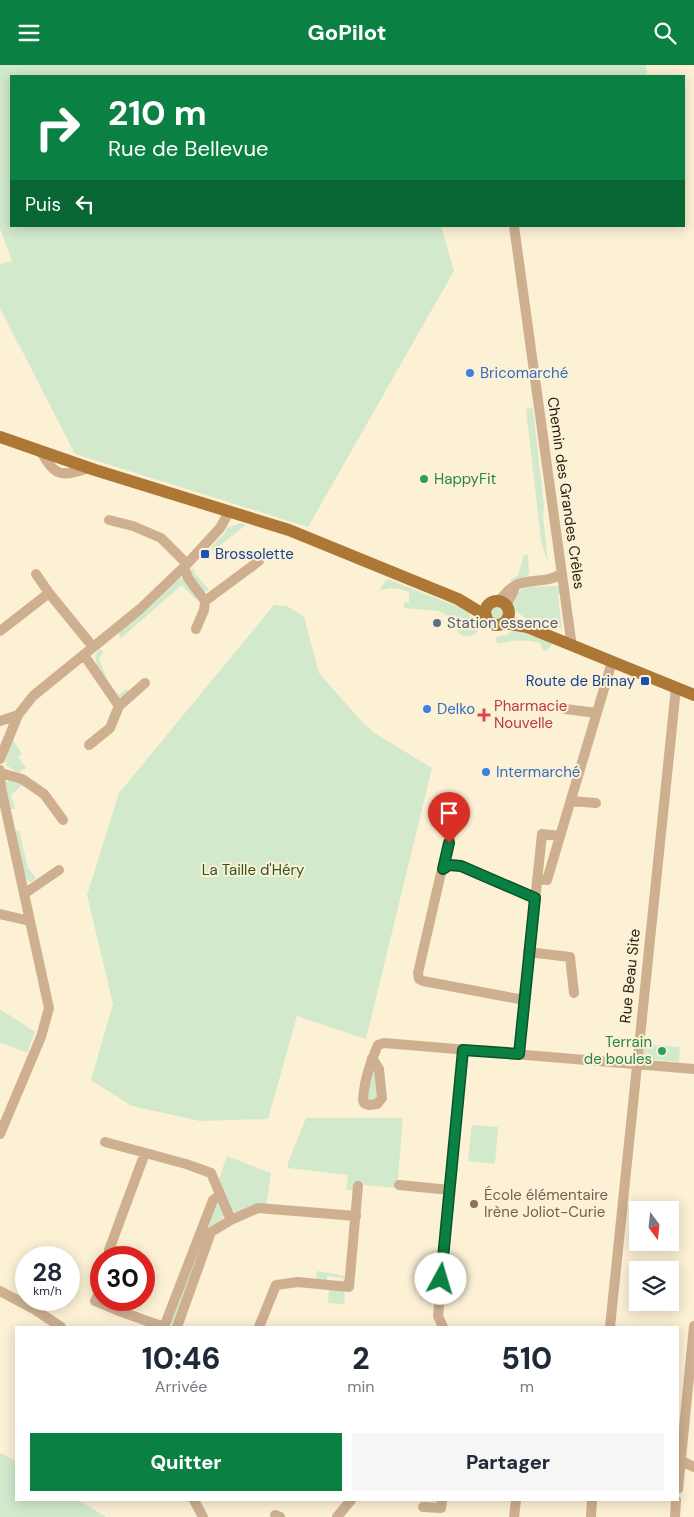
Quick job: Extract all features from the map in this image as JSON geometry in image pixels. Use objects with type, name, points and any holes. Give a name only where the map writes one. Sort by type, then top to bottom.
[{"type":"main road","points":[[0,437],[89,468],[289,530],[458,599],[486,616],[489,621],[495,624],[501,609]]},
{"type":"main road","points":[[458,599],[501,609],[527,627],[694,695]]},
{"type":"main road","points":[[486,616],[486,609],[501,609]]},
{"type":"street","name":"Chemin des Grandes Crêles","points":[[514,227],[571,640],[569,644]]},
{"type":"street","points":[[0,759],[18,715],[34,696],[140,609],[185,566],[220,528],[229,512]]},
{"type":"street","points":[[109,520],[133,526],[161,538],[185,566],[188,578],[204,601],[204,610],[196,629]]},
{"type":"street","points":[[204,601],[259,561]]},
{"type":"street","points":[[501,609],[508,590],[517,585],[535,580],[548,581],[562,573]]},
{"type":"street","points":[[36,574],[93,647]]},
{"type":"street","points":[[0,631],[49,593]]},
{"type":"street","points":[[84,655],[119,706]]},
{"type":"street","points":[[537,879],[547,880],[612,661]]},
{"type":"street","points":[[89,745],[110,728],[119,706],[145,683]]},
{"type":"street","name":"Rue Beau Site","points":[[610,1326],[676,688]]},
{"type":"street","points":[[565,709],[597,713]]},
{"type":"street","points":[[0,721],[18,715]]},
{"type":"street","points":[[0,1134],[42,1037],[49,1007],[0,788],[0,772],[22,779],[44,794],[63,820]]},
{"type":"street","points":[[571,801],[596,803]]},
{"type":"street","points":[[452,830],[418,973],[419,979],[524,1000]]},
{"type":"street","points":[[519,1054],[528,952],[542,835],[560,836]]},
{"type":"street","points":[[443,869],[449,865],[461,866],[535,898]]},
{"type":"street","points":[[24,894],[59,870]]},
{"type":"street","points":[[0,914],[30,921]]},
{"type":"street","points":[[528,952],[570,957],[574,993]]},
{"type":"street","points":[[372,1058],[378,1045],[395,1043],[694,1069]]},
{"type":"street","points":[[443,1326],[438,1316],[463,1050]]},
{"type":"street","points":[[105,1142],[186,1164],[211,1173],[231,1220]]},
{"type":"street","points":[[110,1246],[145,1153]]},
{"type":"street","points":[[399,1185],[450,1190]]},
{"type":"street","points":[[259,1326],[276,1285],[298,1282],[349,1287],[358,1186]]},
{"type":"street","points":[[164,1326],[213,1200],[220,1195]]},
{"type":"street","points":[[176,1326],[211,1232],[231,1220],[258,1208],[356,1216]]},
{"type":"street","points":[[0,1291],[34,1309],[60,1326]]},
{"type":"street","points":[[119,1311],[161,1326]]},
{"type":"street","points":[[679,1474],[694,1326]]},
{"type":"street","points":[[680,1460],[694,1467]]},
{"type":"street","points":[[195,1501],[203,1517]]},
{"type":"street","points":[[339,1516],[349,1501]]},
{"type":"street","points":[[423,1507],[442,1507],[442,1501]]},
{"type":"street","points":[[514,1517],[516,1501]]},
{"type":"street","points":[[591,1517],[592,1501]]},
{"type":"street","points":[[675,1517],[676,1501]]},
{"type":"green space","points":[[0,65],[646,65],[647,75],[10,75],[10,227],[441,227],[454,271],[308,527],[75,454],[0,308],[0,264],[12,261],[0,228]]},
{"type":"green space","points":[[533,408],[544,506],[543,516],[548,563],[541,541],[526,409]]},
{"type":"green space","points":[[240,523],[246,525],[213,551],[212,546],[225,533],[227,528]]},
{"type":"green space","points":[[524,554],[528,555],[528,576],[510,582],[511,579],[518,576]]},
{"type":"green space","points":[[192,568],[209,590],[205,592],[197,585],[190,570]]},
{"type":"green space","points":[[181,577],[198,596],[195,599],[182,585],[120,639],[119,632]]},
{"type":"green space","points":[[387,579],[469,611],[472,627],[478,632],[470,636],[463,636],[458,633],[453,618],[438,611],[404,608],[404,603],[409,602],[409,592],[393,588],[378,592]]},
{"type":"green space","points":[[558,586],[562,629],[540,620],[532,622],[515,611],[512,599],[524,587]]},
{"type":"green space","name":"La Taille d'Héry","points":[[274,605],[287,606],[304,617],[319,673],[363,723],[376,734],[432,768],[366,1039],[297,1016],[268,1119],[200,1121],[132,1106],[91,1080],[113,1004],[87,895],[119,793]]},
{"type":"green space","points":[[497,606],[502,608],[504,613],[502,618],[497,620],[492,618],[490,613],[492,608]]},
{"type":"green space","points":[[514,630],[554,643],[546,651],[543,651],[540,643],[533,641],[517,640],[497,643],[495,637],[506,635]]},
{"type":"green space","points":[[100,649],[103,652],[99,659],[107,680],[118,695],[127,689],[128,693],[124,698],[119,697],[100,672],[95,655]]},
{"type":"green space","points":[[12,738],[22,754],[18,757],[26,768],[18,773],[6,765]]},
{"type":"green space","points":[[10,779],[23,784],[11,795],[15,809],[9,809],[4,785]]},
{"type":"green space","points":[[15,830],[19,831],[28,868],[36,878],[32,882],[29,882],[25,877]]},
{"type":"green space","points":[[0,1009],[35,1032],[27,1053],[0,1042]]},
{"type":"green space","name":"Terrain de boules","points":[[645,1044],[680,1047],[679,1062],[647,1059],[643,1055]]},
{"type":"green space","points":[[374,1069],[377,1094],[376,1100],[371,1101],[367,1098],[371,1070]]},
{"type":"green space","points":[[306,1118],[403,1118],[397,1188],[355,1184],[354,1190],[346,1190],[348,1175],[288,1168],[288,1163]]},
{"type":"green space","points":[[472,1125],[498,1127],[495,1164],[468,1161]]},
{"type":"green space","points":[[227,1156],[271,1173],[265,1205],[233,1214],[219,1179]]},
{"type":"green space","points":[[216,1202],[220,1203],[225,1214],[223,1218],[210,1227],[173,1325],[169,1323]]},
{"type":"green space","points":[[317,1271],[346,1276],[346,1283],[342,1283],[343,1278],[327,1276],[327,1281],[316,1280]]},
{"type":"green space","points":[[329,1289],[343,1291],[345,1295],[344,1304],[328,1303]]},
{"type":"green space","points":[[2,1453],[15,1461],[15,1501],[80,1501],[106,1517],[0,1517],[0,1454]]},
{"type":"place","name":"Bricomarché","points":[[470,373]]},
{"type":"place","name":"HappyFit","points":[[424,479]]},
{"type":"place","name":"Brossolette","points":[[205,554]]},
{"type":"place","name":"Station essence","points":[[437,623]]},
{"type":"place","name":"Route de Brinay","points":[[645,681]]},
{"type":"place","name":"Delko","points":[[427,709]]},
{"type":"place","name":"Pharmacie Nouvelle","points":[[484,715]]},
{"type":"place","name":"Intermarché","points":[[486,772]]},
{"type":"place","name":"Terrain de boules","points":[[662,1051]]},
{"type":"place","name":"École élémentaire Irène Joliot-Curie","points":[[474,1204]]},
{"type":"route","points":[[441,1279],[463,1050],[519,1054],[535,898],[461,866],[449,865],[443,869],[449,843]]}]
